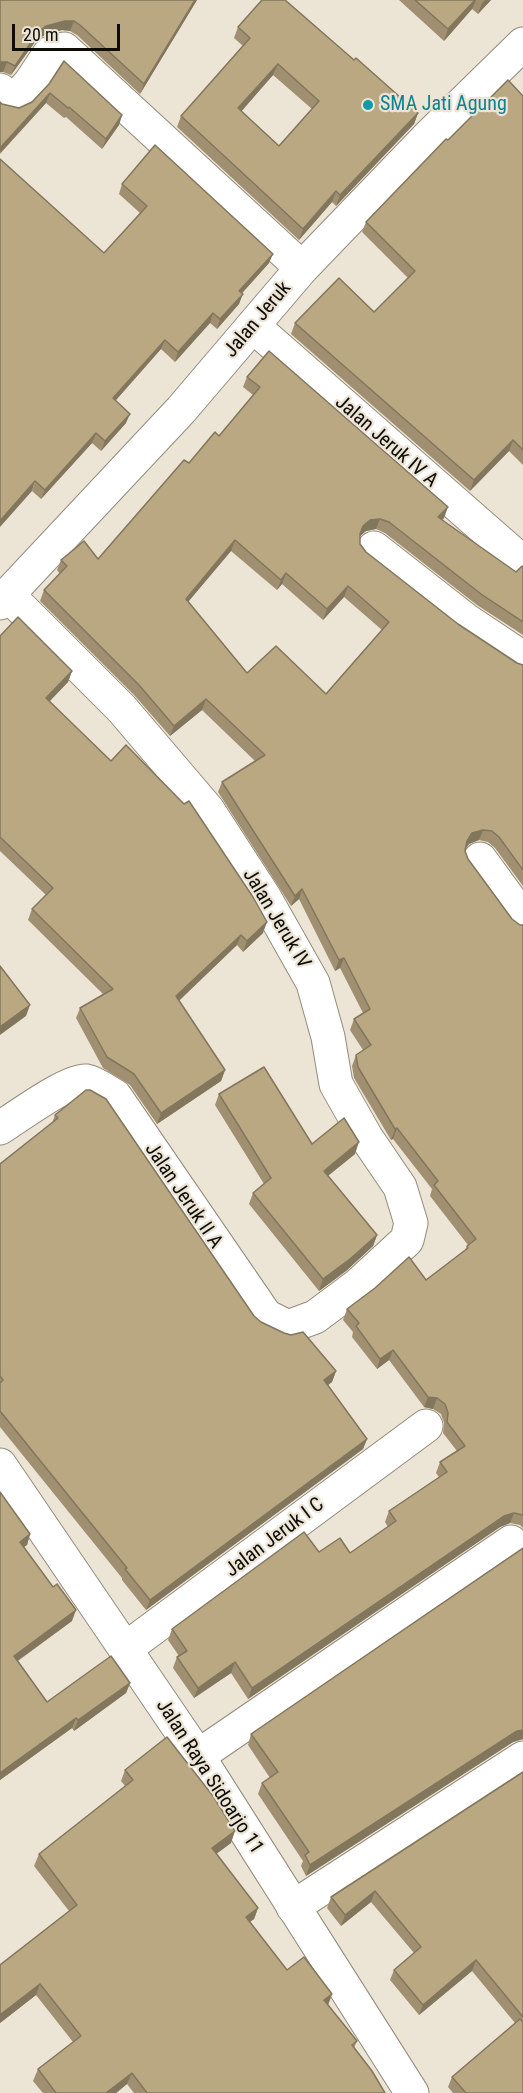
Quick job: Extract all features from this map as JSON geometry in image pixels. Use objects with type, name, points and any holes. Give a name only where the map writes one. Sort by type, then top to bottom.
[{"type":"street","name":"Jalan Jeruk","points":[[4,599],[181,410],[302,268],[430,135],[523,44]]},
{"type":"street","points":[[0,90],[10,99],[15,99],[30,83],[50,53],[64,49],[302,268]]},
{"type":"street","name":"Jalan Jeruk IV A","points":[[253,326],[519,559]]},
{"type":"street","points":[[374,548],[466,620],[523,658]]},
{"type":"street","name":"Jalan Jeruk IV","points":[[4,599],[122,709],[208,810],[265,898],[314,982],[328,1036],[336,1084],[366,1137],[400,1187],[411,1223],[407,1240],[358,1285]]},
{"type":"street","points":[[480,859],[523,918]]},
{"type":"street","name":"Jalan Jeruk II A","points":[[0,1128],[66,1086],[84,1081],[97,1085],[115,1096],[266,1316],[288,1327],[315,1317],[358,1285]]},
{"type":"street","name":"Jalan Jeruk I C","points":[[125,1649],[426,1426]]},
{"type":"street","name":"Jalan Raya Sidoarjo 11","points":[[0,1465],[198,1756],[412,2093]]},
{"type":"street","points":[[198,1756],[511,1542]]},
{"type":"street","points":[[293,1907],[523,1758]]},
{"type":"building","points":[[0,0],[195,0],[144,84],[74,21],[46,26],[38,32],[15,66],[7,62],[0,62]]},
{"type":"building","points":[[262,0],[285,0],[418,113],[340,195],[336,191],[303,229],[181,116],[250,38],[238,27]],"holes":[[[278,64],[319,101],[279,146],[238,108]]]},
{"type":"building","points":[[415,0],[475,0],[448,29]]},
{"type":"building","points":[[64,61],[122,115],[106,139],[50,93],[0,148],[0,102],[19,108],[32,102],[49,84]]},
{"type":"building","points":[[508,80],[523,96],[523,450],[513,440],[474,480],[295,323],[339,278],[374,312],[415,271],[366,222],[446,139],[448,140]]},
{"type":"building","points":[[155,145],[273,254],[239,291],[243,294],[220,319],[213,313],[178,352],[165,340],[113,398],[130,414],[105,441],[96,433],[45,490],[35,481],[0,521],[0,159],[104,253],[147,206],[122,184]]},
{"type":"building","points":[[269,351],[448,507],[438,517],[516,572],[523,566],[523,622],[481,594],[389,522],[380,519],[370,520],[363,526],[360,534],[360,544],[366,552],[458,624],[523,665],[523,870],[492,831],[483,830],[472,833],[465,851],[468,859],[512,919],[523,925],[523,1515],[514,1513],[504,1516],[252,1688],[235,1662],[198,1688],[177,1657],[187,1651],[172,1629],[304,1532],[319,1552],[340,1538],[350,1553],[396,1521],[389,1511],[447,1472],[440,1462],[465,1446],[447,1422],[448,1413],[445,1404],[437,1398],[428,1397],[393,1350],[380,1359],[356,1326],[359,1323],[347,1309],[375,1288],[409,1257],[426,1280],[468,1248],[467,1246],[476,1239],[434,1185],[438,1181],[397,1128],[395,1129],[358,1067],[356,1055],[371,1045],[354,1019],[370,1009],[344,958],[339,960],[302,889],[295,896],[222,782],[265,755],[206,699],[174,726],[139,685],[44,590],[67,566],[61,560],[84,541],[98,559],[184,460],[189,463],[215,432],[219,436],[260,387],[247,377]],"holes":[[[235,540],[281,580],[286,573],[327,609],[348,586],[389,622],[326,694],[276,646],[247,673],[186,599]]]},
{"type":"building","points":[[18,617],[72,671],[46,698],[111,761],[126,745],[184,804],[189,801],[267,922],[247,941],[241,935],[176,996],[225,1070],[161,1113],[134,1074],[107,1057],[80,1008],[113,989],[32,909],[53,888],[0,837],[0,636]]},
{"type":"building","points":[[0,966],[30,1005],[0,1027]]},
{"type":"building","points":[[264,1067],[312,1144],[344,1118],[359,1142],[324,1171],[377,1235],[323,1279],[253,1193],[271,1178],[219,1094]]},
{"type":"building","points":[[86,1090],[106,1099],[254,1316],[284,1333],[291,1335],[303,1332],[336,1371],[324,1380],[367,1439],[150,1600],[125,1569],[127,1568],[0,1411],[0,1383],[3,1380],[0,1376],[0,1164],[58,1118],[55,1115]]},
{"type":"building","points":[[0,1492],[30,1534],[20,1542],[53,1587],[57,1584],[76,1610],[14,1656],[47,1702],[111,1656],[130,1683],[78,1720],[76,1718],[0,1773]]},
{"type":"building","points":[[523,1548],[523,1730],[517,1731],[310,1865],[305,1855],[309,1852],[262,1783],[278,1772],[251,1734]]},
{"type":"building","points":[[167,1737],[213,1796],[235,1831],[212,1848],[258,1908],[246,1917],[287,1970],[304,1957],[332,1994],[324,2000],[357,2041],[352,2045],[385,2093],[147,2093],[132,2073],[106,2093],[56,2093],[38,2069],[81,2036],[40,1984],[0,2015],[0,1965],[77,1905],[39,1854],[133,1780],[125,1770]]},
{"type":"building","points":[[523,1772],[523,2017],[476,1960],[423,2005],[394,1970],[421,1947],[375,1891],[345,1915],[331,1897]]},
{"type":"building","points":[[520,2019],[523,2022],[523,2093],[466,2093],[452,2077]]},
{"type":"place","name":"SMA Jati Agung","points":[[368,105]]}]
